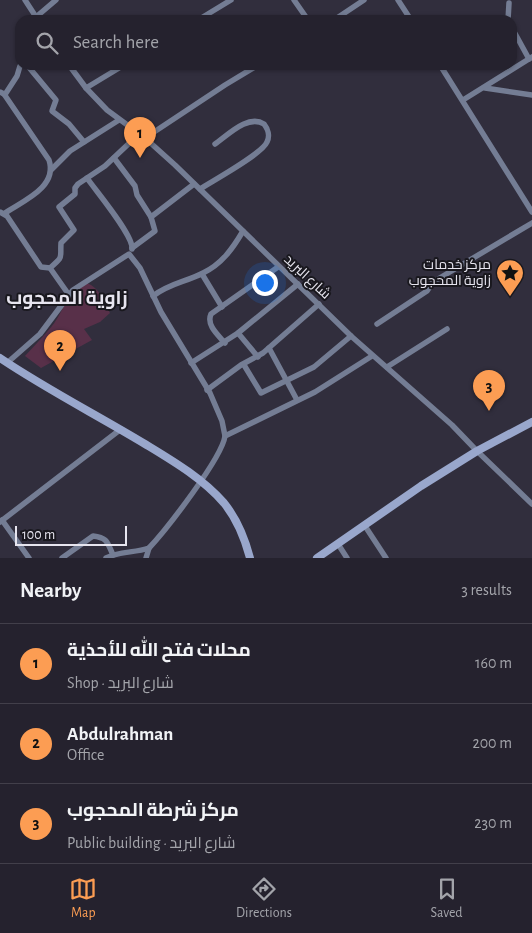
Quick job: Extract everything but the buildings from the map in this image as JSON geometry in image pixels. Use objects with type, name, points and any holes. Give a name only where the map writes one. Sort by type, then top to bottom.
[{"type":"street","points":[[25,0],[35,15]]},
{"type":"street","points":[[40,15],[56,0]]},
{"type":"street","points":[[206,15],[231,0]]},
{"type":"street","points":[[294,0],[304,15]]},
{"type":"street","points":[[342,15],[364,0]]},
{"type":"street","points":[[398,0],[408,15]]},
{"type":"street","points":[[508,15],[509,3]]},
{"type":"street","points":[[517,36],[531,58],[517,67]]},
{"type":"street","points":[[18,70],[16,76],[2,93],[49,160],[51,170]]},
{"type":"street","points":[[31,70],[56,100],[52,111],[69,124],[84,142]]},
{"type":"street","name":"شارع البريد","points":[[73,70],[86,88],[119,120],[145,138],[200,189],[278,267],[372,356],[452,425],[477,452],[532,504]]},
{"type":"street","points":[[86,88],[116,70]]},
{"type":"street","points":[[145,138],[225,84],[249,70]]},
{"type":"street","points":[[443,70],[532,212]]},
{"type":"street","points":[[463,100],[512,70]]},
{"type":"street","points":[[484,88],[532,95]]},
{"type":"street","points":[[119,120],[70,152],[51,170],[47,181],[41,189],[2,213],[41,267],[50,268],[61,259],[61,243],[74,230],[59,207],[75,194],[76,186],[114,158],[139,134]]},
{"type":"street","points":[[200,189],[260,151],[268,140],[268,132],[264,124],[254,121],[241,126],[215,144]]},
{"type":"street","points":[[114,158],[135,186],[136,194],[150,217],[155,231],[132,248]]},
{"type":"street","points":[[87,178],[132,242],[131,255],[140,268],[161,312],[207,390],[222,420],[225,436],[219,452],[149,548],[146,558]]},
{"type":"street","points":[[150,217],[194,184]]},
{"type":"street","points":[[377,324],[427,291],[433,282],[532,223]]},
{"type":"street","points":[[153,296],[169,285],[202,274],[221,262],[243,231]]},
{"type":"street","points":[[131,255],[127,255],[78,285],[68,295],[40,334],[2,359],[121,429],[200,480],[225,504],[242,534],[250,558]]},
{"type":"street","points":[[225,343],[209,322],[211,314],[278,267]]},
{"type":"street","points":[[50,268],[68,295]]},
{"type":"street","points":[[202,274],[222,307]]},
{"type":"street","points":[[191,363],[238,334],[298,284]]},
{"type":"street","points":[[207,390],[258,357],[319,304]]},
{"type":"street","points":[[387,367],[447,330]]},
{"type":"street","points":[[238,334],[258,357]]},
{"type":"street","points":[[244,365],[260,393],[314,367],[351,336]]},
{"type":"street","points":[[269,348],[297,400]]},
{"type":"street","points":[[225,436],[343,375],[372,356]]},
{"type":"street","points":[[317,558],[477,452],[532,422]]},
{"type":"street","points":[[29,558],[1,521],[121,429]]},
{"type":"street","points":[[366,526],[386,558]]},
{"type":"street","points":[[62,558],[93,536],[102,537],[106,540],[113,555]]},
{"type":"street","points":[[338,544],[347,558]]},
{"type":"street","points":[[106,558],[149,548]]},
{"type":"shaded area","points":[[87,283],[95,288],[104,300],[110,313],[100,322],[84,329],[92,340],[41,368],[25,356],[52,326],[70,296]]},
{"type":"place","name":"محلات فتح الله للأحذية","points":[[140,158]]},
{"type":"place","name":"مركز خدمات زاوية المحجوب","points":[[510,297]]},
{"type":"place","name":"Abdulrahman","points":[[60,371]]},
{"type":"place","name":"مركز شرطة المحجوب","points":[[489,411]]},
{"type":"district","name":"زاوية المحجوب","points":[[67,298]]}]
